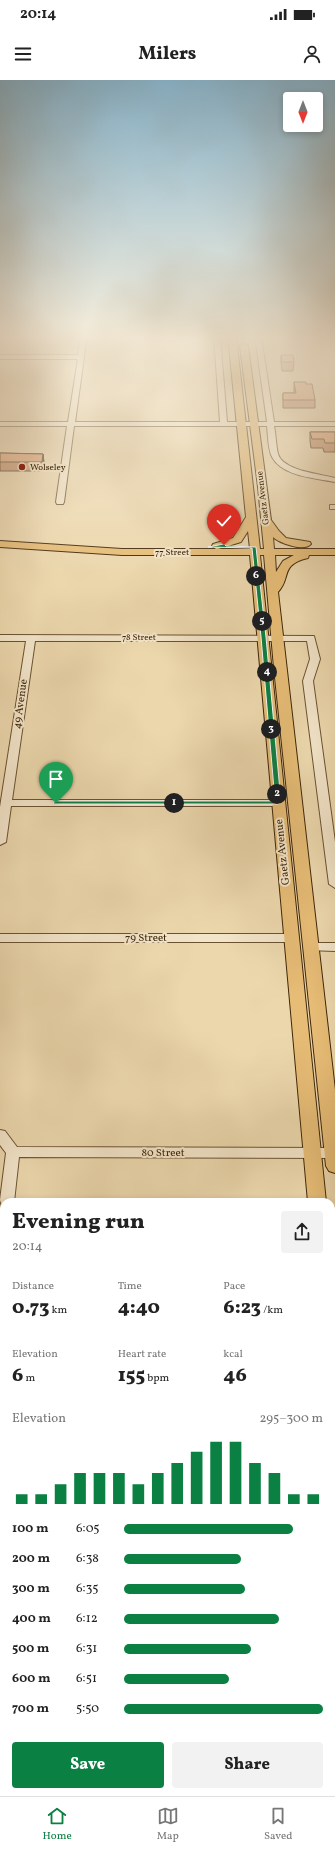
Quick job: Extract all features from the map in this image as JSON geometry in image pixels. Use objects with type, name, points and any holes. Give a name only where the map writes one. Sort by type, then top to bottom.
[{"type":"main road","name":"Gaetz Avenue","points":[[239,416],[251,517],[273,595],[270,637],[278,802],[317,1198]]},
{"type":"main road","name":"Gaetz Avenue","points":[[252,416],[266,518],[261,550],[270,637],[311,947],[335,1158]]},
{"type":"main road","points":[[247,480],[254,482],[256,490],[264,501]]},
{"type":"main road","points":[[210,547],[224,545],[237,540],[251,517]]},
{"type":"main road","points":[[266,518],[275,534],[281,540],[335,549]]},
{"type":"main road","name":"77 Street","points":[[4,544],[210,547],[261,550]]},
{"type":"main road","name":"77 Street","points":[[4,544],[122,552],[335,549]]},
{"type":"main road","points":[[273,595],[288,561],[301,556],[335,549]]},
{"type":"street","points":[[60,502],[72,416]]},
{"type":"street","points":[[223,416],[224,423]]},
{"type":"street","points":[[270,416],[275,456],[281,464],[298,471],[335,480]]},
{"type":"street","points":[[0,424],[335,424]]},
{"type":"street","points":[[270,637],[309,638],[312,640],[315,659],[308,681],[335,884]]},
{"type":"street","name":"78 Street","points":[[0,638],[270,637]]},
{"type":"street","name":"49 Avenue","points":[[0,842],[31,638]]},
{"type":"street","points":[[6,803],[278,802]]},
{"type":"street","name":"79 Street","points":[[0,938],[292,938]]},
{"type":"street","points":[[311,947],[335,947]]},
{"type":"street","points":[[0,1135],[13,1152],[7,1198]]},
{"type":"street","name":"80 Street","points":[[13,1152],[313,1154],[335,1158]]},
{"type":"building","points":[[310,432],[335,432],[335,443],[325,443],[324,439],[312,439]]},
{"type":"building","points":[[0,453],[43,454],[42,462],[0,462]]},
{"type":"place","name":"Wolseley","points":[[22,467]]},
{"type":"route","points":[[56,803],[278,802],[264,637],[254,547],[210,547],[224,545]]}]
